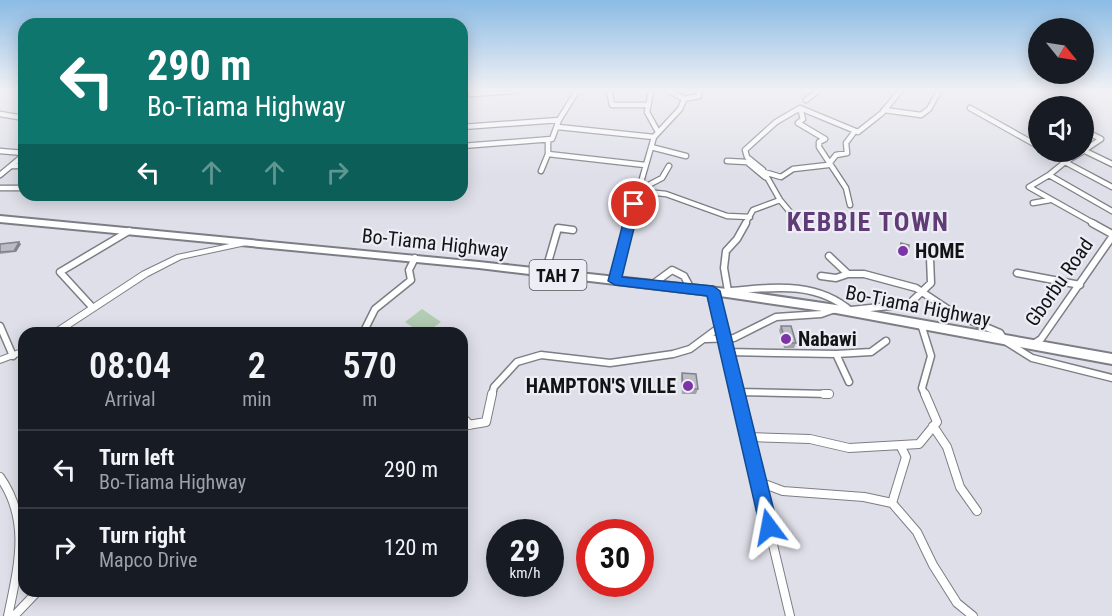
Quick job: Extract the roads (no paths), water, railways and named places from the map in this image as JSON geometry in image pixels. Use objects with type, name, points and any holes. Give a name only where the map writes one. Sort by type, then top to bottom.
[{"type":"highway","name":"Bo-Tiama Highway","points":[[0,219],[415,258],[728,292],[852,311],[1112,359]]},
{"type":"street","points":[[468,127],[559,120],[552,139],[468,146]]},
{"type":"street","points":[[651,120],[654,123],[656,134]]},
{"type":"street","points":[[615,281],[651,147],[656,134],[670,120]]},
{"type":"street","points":[[780,120],[745,150],[747,158],[765,175],[780,200],[795,218]]},
{"type":"street","points":[[802,120],[798,123],[825,139],[819,141],[819,147],[846,188],[850,204]]},
{"type":"street","points":[[828,120],[858,132],[872,120]]},
{"type":"street","points":[[992,120],[1028,139]]},
{"type":"street","points":[[558,127],[656,134]]},
{"type":"street","points":[[727,161],[747,162],[765,175],[781,177],[793,169],[828,165],[836,155],[847,153],[846,143],[855,131]]},
{"type":"street","points":[[1094,136],[1101,139],[1094,144]]},
{"type":"street","points":[[541,171],[548,154],[548,140]]},
{"type":"street","points":[[651,147],[686,156]]},
{"type":"street","points":[[0,151],[18,153]]},
{"type":"street","points":[[548,154],[645,165]]},
{"type":"street","points":[[1094,156],[1112,164]]},
{"type":"street","points":[[0,175],[18,159]]},
{"type":"street","points":[[1112,187],[1065,162],[1029,187],[1112,236]]},
{"type":"street","points":[[10,166],[18,166]]},
{"type":"street","points":[[638,191],[662,178],[669,166]]},
{"type":"street","points":[[1049,175],[1112,211]]},
{"type":"street","points":[[0,188],[18,188]]},
{"type":"street","points":[[638,191],[666,194],[727,216],[750,217]]},
{"type":"street","points":[[780,200],[753,210],[737,240],[726,251],[724,268],[728,292],[776,286],[792,288],[830,298],[852,311],[909,304],[931,282],[930,258]]},
{"type":"street","points":[[1033,203],[1051,200]]},
{"type":"street","points":[[544,273],[558,228],[573,230]]},
{"type":"street","points":[[92,307],[60,272],[129,231]]},
{"type":"street","name":"Gborbu Road","points":[[1032,346],[1041,339],[1112,236]]},
{"type":"street","points":[[64,327],[145,274],[179,257],[248,242]]},
{"type":"street","points":[[829,256],[848,274]]},
{"type":"street","points":[[364,327],[366,319],[380,304],[411,280],[410,270],[415,258]]},
{"type":"street","points":[[653,284],[672,270],[684,276],[691,289]]},
{"type":"street","points":[[1017,273],[1080,285]]},
{"type":"street","points":[[821,276],[836,278],[848,274],[864,274],[896,282],[922,292],[955,314],[1000,333],[1005,341],[1032,358],[1112,378]]},
{"type":"street","points":[[713,291],[790,616]]},
{"type":"street","points":[[706,339],[725,340],[742,335],[763,321],[825,314],[836,309]]},
{"type":"street","points":[[748,437],[810,439],[849,448],[901,447],[919,444],[937,422],[922,388],[933,363],[931,345],[921,324]]},
{"type":"street","points":[[0,326],[13,356]]},
{"type":"street","points":[[468,426],[486,422],[494,387],[517,362],[541,354],[610,363],[673,354],[690,350],[696,343],[706,339],[722,326]]},
{"type":"street","points":[[728,352],[836,354],[871,352],[874,347],[886,341]]},
{"type":"street","points":[[0,360],[18,354]]},
{"type":"street","points":[[836,354],[849,382]]},
{"type":"street","points":[[737,392],[829,394]]},
{"type":"street","points":[[933,426],[939,432],[949,451],[958,483],[977,512]]},
{"type":"street","points":[[892,504],[906,457],[901,447]]},
{"type":"street","points":[[0,477],[10,488],[18,508]]},
{"type":"street","points":[[759,482],[783,491],[864,497],[892,504],[917,532],[933,565],[957,603],[973,616]]},
{"type":"street","points":[[8,616],[18,565]]},
{"type":"street","points":[[14,616],[30,597]]},
{"type":"place","name":"HOME","points":[[903,251]]},
{"type":"place","name":"Nabawi","points":[[786,339]]},
{"type":"place","name":"HAMPTON'S VILLE","points":[[688,386]]},
{"type":"district","name":"KEBBIE TOWN","points":[[868,222]]}]
